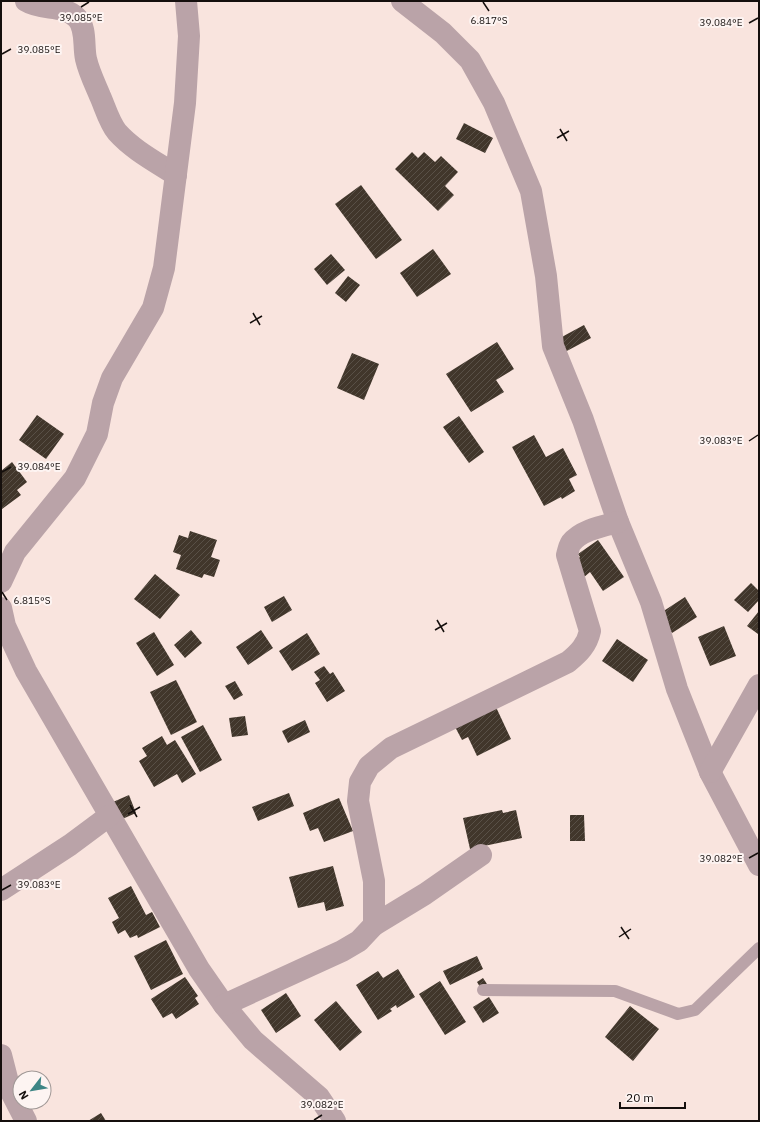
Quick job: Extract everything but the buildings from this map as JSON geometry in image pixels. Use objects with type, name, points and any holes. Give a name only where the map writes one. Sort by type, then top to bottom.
[{"type":"street","points":[[26,1],[33,5],[58,8],[73,14],[79,19],[83,29],[86,58],[91,76],[107,113],[117,131],[133,146],[176,175]]},
{"type":"street","points":[[1,582],[15,552],[75,478],[97,434],[103,402],[112,378],[153,308],[164,268],[185,102],[189,36],[186,1]]},
{"type":"street","points":[[402,1],[443,32],[470,60],[494,103],[531,191],[546,276],[553,346],[583,420],[618,522],[651,602],[677,689],[710,772],[759,865]]},
{"type":"street","points":[[374,925],[374,881],[358,801],[360,782],[369,766],[391,748],[568,662],[578,654],[588,640],[590,631],[567,555],[568,550],[570,544],[576,538],[588,531],[618,522]]},
{"type":"street","points":[[1,608],[4,626],[26,671],[108,816],[199,969],[224,1005],[253,1040],[319,1097],[335,1121]]},
{"type":"street","points":[[710,772],[759,685]]},
{"type":"street","points":[[1,890],[70,845],[108,816]]},
{"type":"street","points":[[224,1005],[342,951],[359,941],[374,925],[425,894],[481,855]]},
{"type":"street","points":[[1,1055],[10,1090],[26,1121]]},
{"type":"lane","points":[[483,990],[615,991],[678,1014],[695,1010],[759,948]]}]
